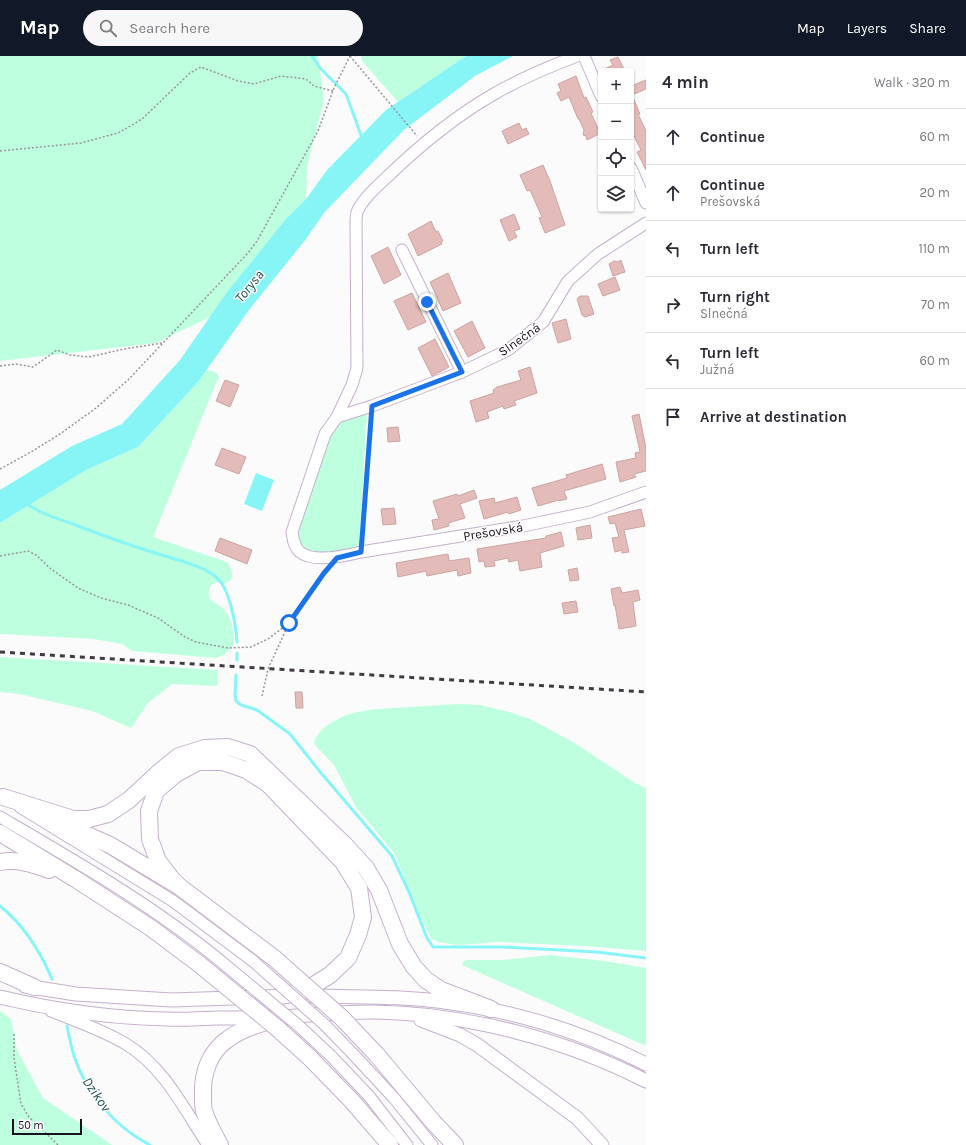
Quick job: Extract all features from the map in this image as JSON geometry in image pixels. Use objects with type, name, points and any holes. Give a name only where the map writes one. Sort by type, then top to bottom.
[{"type":"highway","points":[[2,796],[73,819],[89,819],[108,814],[129,800],[179,756],[205,748],[228,747],[250,754],[346,845],[366,868],[378,890],[400,944],[414,967],[426,980],[441,990],[491,1009]]},
{"type":"highway","points":[[180,887],[158,861],[150,839],[149,811],[156,791],[176,774],[198,762],[223,762],[246,770],[268,784],[343,862],[359,888],[363,917],[358,935],[348,958],[330,975],[306,990],[281,996]]},
{"type":"highway","points":[[2,796],[110,845],[180,887],[274,958],[342,1018],[377,1055],[434,1123],[455,1145]]},
{"type":"highway","points":[[0,833],[77,880],[151,928],[199,964],[271,1023],[309,1057],[351,1100],[390,1145]]},
{"type":"highway","points":[[0,862],[20,862],[34,865],[77,880]]},
{"type":"highway","points":[[0,972],[34,987]]},
{"type":"highway","points":[[220,1145],[213,1133],[204,1110],[203,1086],[206,1068],[213,1054],[227,1039],[246,1028],[282,1017]]},
{"type":"main road","points":[[0,980],[76,994],[171,1000],[281,996],[379,996],[453,1003],[491,1009],[563,1029],[646,1064]]},
{"type":"main road","points":[[0,997],[41,1006],[83,1019],[112,1016],[168,1019],[282,1017],[339,1012],[374,1012],[434,1016],[518,1032],[553,1042],[588,1054],[621,1068],[646,1081]]},
{"type":"main road","points":[[374,1012],[422,1020],[460,1035],[476,1044],[577,1118],[602,1145]]},
{"type":"street","name":"Prešovská","points":[[577,56],[536,73],[494,94],[454,121],[424,144],[374,190],[358,208],[356,214],[356,368],[352,385],[337,417],[325,434],[292,532],[294,544],[299,551],[306,556],[337,558],[361,552],[523,526],[590,512],[646,492]]},
{"type":"street","points":[[584,56],[598,89]]},
{"type":"street","points":[[634,175],[646,203]]},
{"type":"street","name":"Slnečná","points":[[337,417],[372,406],[462,372],[508,350],[543,322],[568,281],[598,254],[646,223]]},
{"type":"street","points":[[402,250],[462,372]]},
{"type":"street","points":[[2,796],[173,901],[253,961],[325,1024],[394,1098],[432,1145]]},
{"type":"street","points":[[0,817],[87,868],[160,914],[194,939],[294,1021],[331,1056],[369,1096],[407,1145]]},
{"type":"street","points":[[83,1019],[127,1044],[146,1059],[164,1079],[208,1145]]},
{"type":"street","points":[[434,1123],[449,1145]]},
{"type":"path","points":[[0,468],[31,452],[60,434],[96,408],[128,380],[242,259],[257,241],[318,131],[334,88],[350,56],[421,141]]},
{"type":"path","points":[[0,151],[81,143],[118,134],[142,119],[190,73],[201,67],[238,81],[254,84],[282,76],[306,79],[314,86],[333,91]]},
{"type":"path","points":[[0,366],[16,364],[33,367],[57,350],[70,355],[89,357],[124,349],[163,343]]},
{"type":"path","points":[[361,552],[372,406]]},
{"type":"path","points":[[0,556],[28,551],[36,555],[51,569],[78,588],[101,598],[128,605],[152,615],[185,637],[196,642],[228,648],[251,647],[268,639],[289,623]]},
{"type":"path","points":[[262,696],[268,669],[289,623],[324,573],[337,558]]},
{"type":"path","points":[[14,1034],[15,1065],[21,1104],[29,1117],[58,1145]]},
{"type":"green space","points":[[0,56],[318,56],[324,100],[307,167],[306,199],[285,220],[227,292],[210,317],[156,343],[0,361]]},
{"type":"green space","points":[[361,56],[466,56],[398,102],[362,61]]},
{"type":"green space","points":[[210,370],[217,373],[219,377],[153,537],[227,562],[232,574],[231,580],[225,583],[212,584],[209,588],[209,593],[210,600],[223,609],[231,621],[234,640],[230,650],[216,658],[132,651],[122,644],[94,639],[0,634],[0,523],[86,470],[138,447],[198,382],[206,371]]},
{"type":"green space","points":[[367,412],[359,547],[341,552],[313,552],[305,548],[300,542],[297,532],[329,435],[346,419]]},
{"type":"green space","points":[[0,657],[218,670],[217,686],[172,684],[148,703],[131,728],[92,711],[19,694],[0,692]]},
{"type":"green space","points":[[458,704],[480,705],[530,719],[573,742],[635,783],[646,788],[646,951],[584,946],[498,942],[459,945],[438,942],[432,939],[425,927],[394,853],[356,807],[334,765],[314,744],[315,739],[326,726],[337,719],[352,713],[381,709]]},
{"type":"green space","points":[[550,955],[604,961],[646,968],[646,1046],[462,965],[464,961],[467,960],[502,960]]},
{"type":"green space","points":[[0,1011],[11,1019],[17,1050],[43,1098],[112,1145],[0,1145]]},
{"type":"water","name":"Torysa","points":[[466,56],[513,56],[475,76],[404,130],[346,190],[324,213],[306,239],[249,310],[198,382],[138,447],[86,470],[0,523],[0,490],[72,446],[122,424],[180,360],[227,292],[285,220],[306,199],[327,170],[386,110]]},
{"type":"water","points":[[256,473],[274,480],[262,511],[244,504]]},
{"type":"building","points":[[618,57],[624,68],[606,68],[613,65],[610,60]]},
{"type":"building","points":[[576,76],[584,98],[586,97],[593,112],[591,113],[598,129],[598,134],[587,140],[586,136],[583,135],[584,130],[569,97],[561,101],[557,93],[561,91],[558,84]]},
{"type":"building","points":[[646,80],[646,89],[634,94],[634,85]]},
{"type":"building","points":[[634,100],[640,114],[638,114],[646,131],[646,170],[637,152],[641,150],[634,136]]},
{"type":"building","points":[[519,123],[522,130],[526,128],[529,134],[508,144],[502,131]]},
{"type":"building","points":[[543,165],[565,225],[545,233],[539,218],[542,217],[530,190],[527,191],[520,175]]},
{"type":"building","points":[[514,214],[520,229],[514,231],[517,237],[509,241],[500,220]]},
{"type":"building","points":[[431,221],[436,232],[438,231],[443,241],[441,242],[442,244],[418,256],[408,234]]},
{"type":"building","points":[[388,247],[401,275],[384,284],[371,256]]},
{"type":"building","points":[[621,260],[625,272],[613,276],[609,264],[614,261],[618,262]]},
{"type":"building","points":[[448,273],[461,303],[443,311],[430,282]]},
{"type":"building","points":[[615,277],[620,290],[603,296],[598,284]]},
{"type":"building","points":[[412,293],[426,322],[408,330],[394,301]]},
{"type":"building","points":[[580,296],[588,296],[594,314],[585,317],[582,315],[577,299]]},
{"type":"building","points":[[566,319],[571,339],[558,343],[552,323]]},
{"type":"building","points":[[472,321],[485,348],[468,357],[454,331]]},
{"type":"building","points":[[435,339],[449,367],[432,376],[418,348]]},
{"type":"building","points":[[530,367],[537,393],[514,401],[516,405],[504,409],[503,406],[487,412],[489,418],[476,422],[470,401],[494,393],[493,390],[497,387],[521,380],[518,371]]},
{"type":"building","points":[[225,380],[239,385],[230,407],[216,401]]},
{"type":"building","points":[[639,414],[646,448],[646,471],[634,474],[636,477],[620,482],[616,462],[636,458],[635,453],[640,452],[632,416]]},
{"type":"building","points":[[398,427],[400,441],[388,442],[387,428]]},
{"type":"building","points":[[222,448],[246,457],[239,474],[215,465]]},
{"type":"building","points":[[602,464],[606,479],[564,491],[567,499],[538,506],[532,488],[567,478],[566,475]]},
{"type":"building","points":[[474,490],[477,498],[460,504],[465,518],[448,523],[449,526],[434,530],[432,520],[439,519],[433,501],[457,494],[458,496]]},
{"type":"building","points":[[517,497],[521,510],[484,519],[479,501],[494,498],[495,503]]},
{"type":"building","points":[[394,508],[396,524],[383,525],[381,509]]},
{"type":"building","points":[[641,509],[645,526],[624,530],[629,552],[622,553],[622,550],[615,552],[612,538],[619,537],[615,523],[610,524],[608,517]]},
{"type":"building","points":[[590,525],[592,538],[578,540],[576,528]]},
{"type":"building","points":[[561,532],[564,546],[540,553],[542,567],[520,571],[518,560],[509,562],[508,558],[494,561],[495,566],[485,567],[484,561],[479,562],[477,549],[546,538],[546,536]]},
{"type":"building","points":[[220,538],[252,550],[247,564],[215,551]]},
{"type":"building","points":[[448,554],[449,561],[469,558],[471,573],[458,576],[457,570],[427,576],[426,571],[398,577],[396,563]]},
{"type":"building","points":[[577,568],[579,580],[570,581],[568,570]]},
{"type":"building","points":[[620,587],[622,593],[638,590],[640,600],[633,602],[636,626],[619,629],[611,589]]},
{"type":"building","points":[[576,601],[578,612],[564,614],[562,603]]},
{"type":"building","points":[[295,692],[302,692],[303,708],[296,708]]},
{"type":"waterway","points":[[312,56],[320,68],[346,94],[362,138]]},
{"type":"waterway","points":[[26,503],[49,515],[130,545],[193,565],[207,571],[218,579],[226,591],[234,618],[237,642]]},
{"type":"waterway","points":[[237,653],[237,660]]},
{"type":"waterway","points":[[236,675],[236,701],[241,705],[257,710],[290,734],[321,773],[392,856],[409,892],[427,938],[433,947],[502,947],[597,952],[646,958]]},
{"type":"waterway","name":"Dzikov","points":[[0,906],[9,913],[24,930],[37,949],[52,979]]},
{"type":"waterway","name":"Dzikov","points":[[67,1026],[79,1070],[94,1096],[103,1108],[125,1129],[150,1145]]},
{"type":"railway","points":[[0,652],[646,692]]},
{"type":"route","points":[[289,623],[324,573],[337,558],[361,552],[372,406],[462,372],[427,302]]}]
